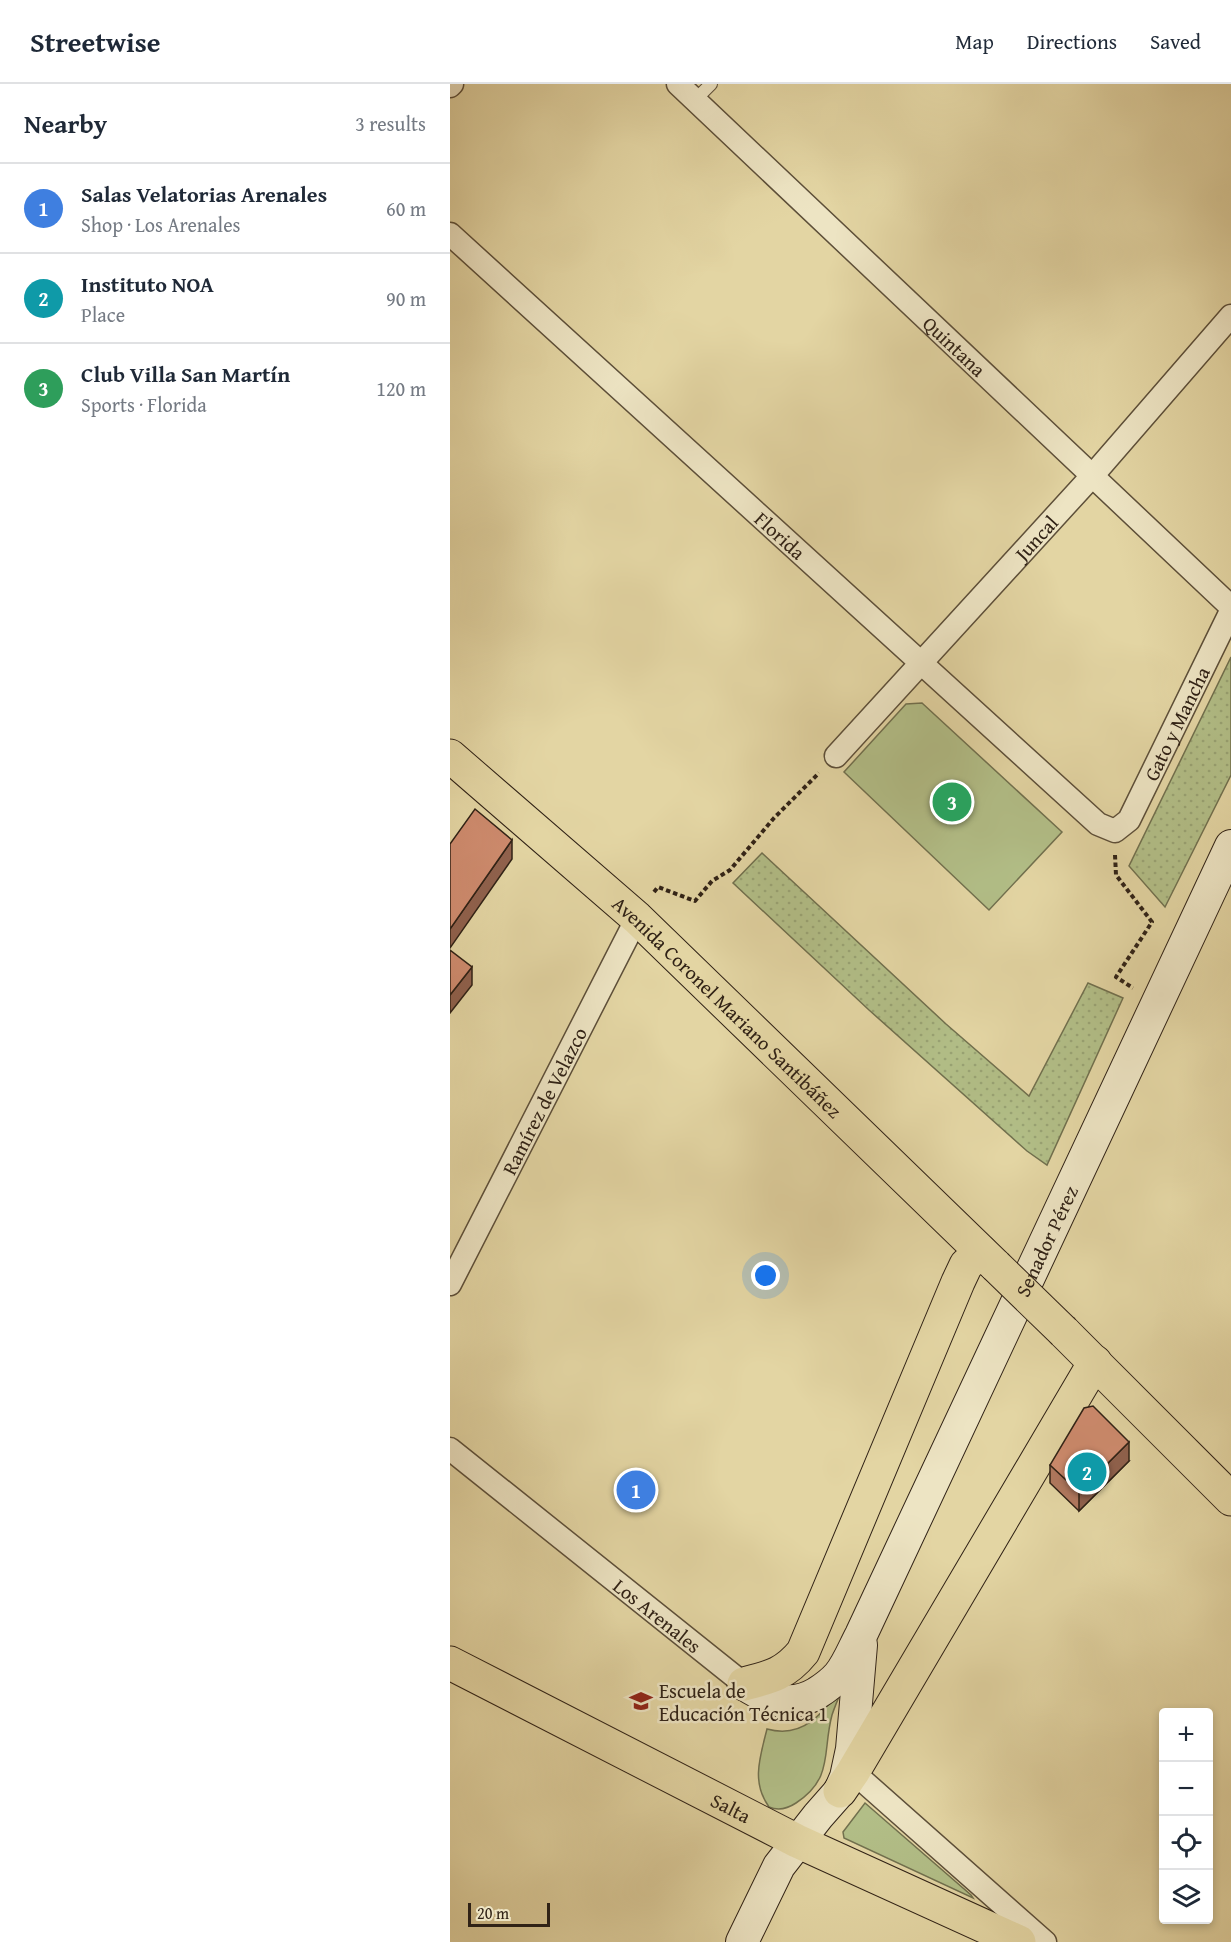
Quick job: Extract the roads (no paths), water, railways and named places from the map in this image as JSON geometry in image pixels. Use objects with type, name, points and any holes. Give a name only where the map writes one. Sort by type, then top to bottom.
[{"type":"main road","name":"Avenida Coronel Mariano Santibáñez","points":[[450,756],[637,918],[1095,1362],[1231,1499]]},
{"type":"main road","name":"Senador Pérez","points":[[861,1635],[1231,846]]},
{"type":"main road","points":[[744,1684],[776,1676],[791,1666],[803,1652],[966,1265],[988,1259]]},
{"type":"main road","points":[[742,1942],[779,1866],[847,1782],[1095,1362]]},
{"type":"main road","name":"Los Arenales","points":[[744,1684],[763,1696],[777,1700],[795,1702],[809,1698],[839,1675],[861,1635]]},
{"type":"main road","points":[[847,1782],[852,1749],[861,1635]]},
{"type":"main road","name":"Salta","points":[[450,1663],[797,1841],[1019,1942]]},
{"type":"street","name":"Quintana","points":[[678,84],[703,92],[1231,609]]},
{"type":"street","name":"Florida","points":[[450,234],[1098,824],[1115,831]]},
{"type":"street","name":"Juncal","points":[[836,756],[1093,475],[1231,316]]},
{"type":"street","name":"Gato y Mancha","points":[[1115,831],[1129,820],[1231,609]]},
{"type":"street","name":"Ramírez de Velazco","points":[[450,1284],[637,918]]},
{"type":"street","name":"Los Arenales","points":[[450,1449],[744,1684]]},
{"type":"street","points":[[847,1782],[1045,1942]]},
{"type":"place","name":"Club Villa San Martín","points":[[952,802]]},
{"type":"place","name":"Instituto NOA","points":[[1087,1472]]},
{"type":"place","name":"Salas Velatorias Arenales","points":[[636,1490]]},
{"type":"place","name":"Escuela de Educación Técnica 1","points":[[641,1701]]}]
